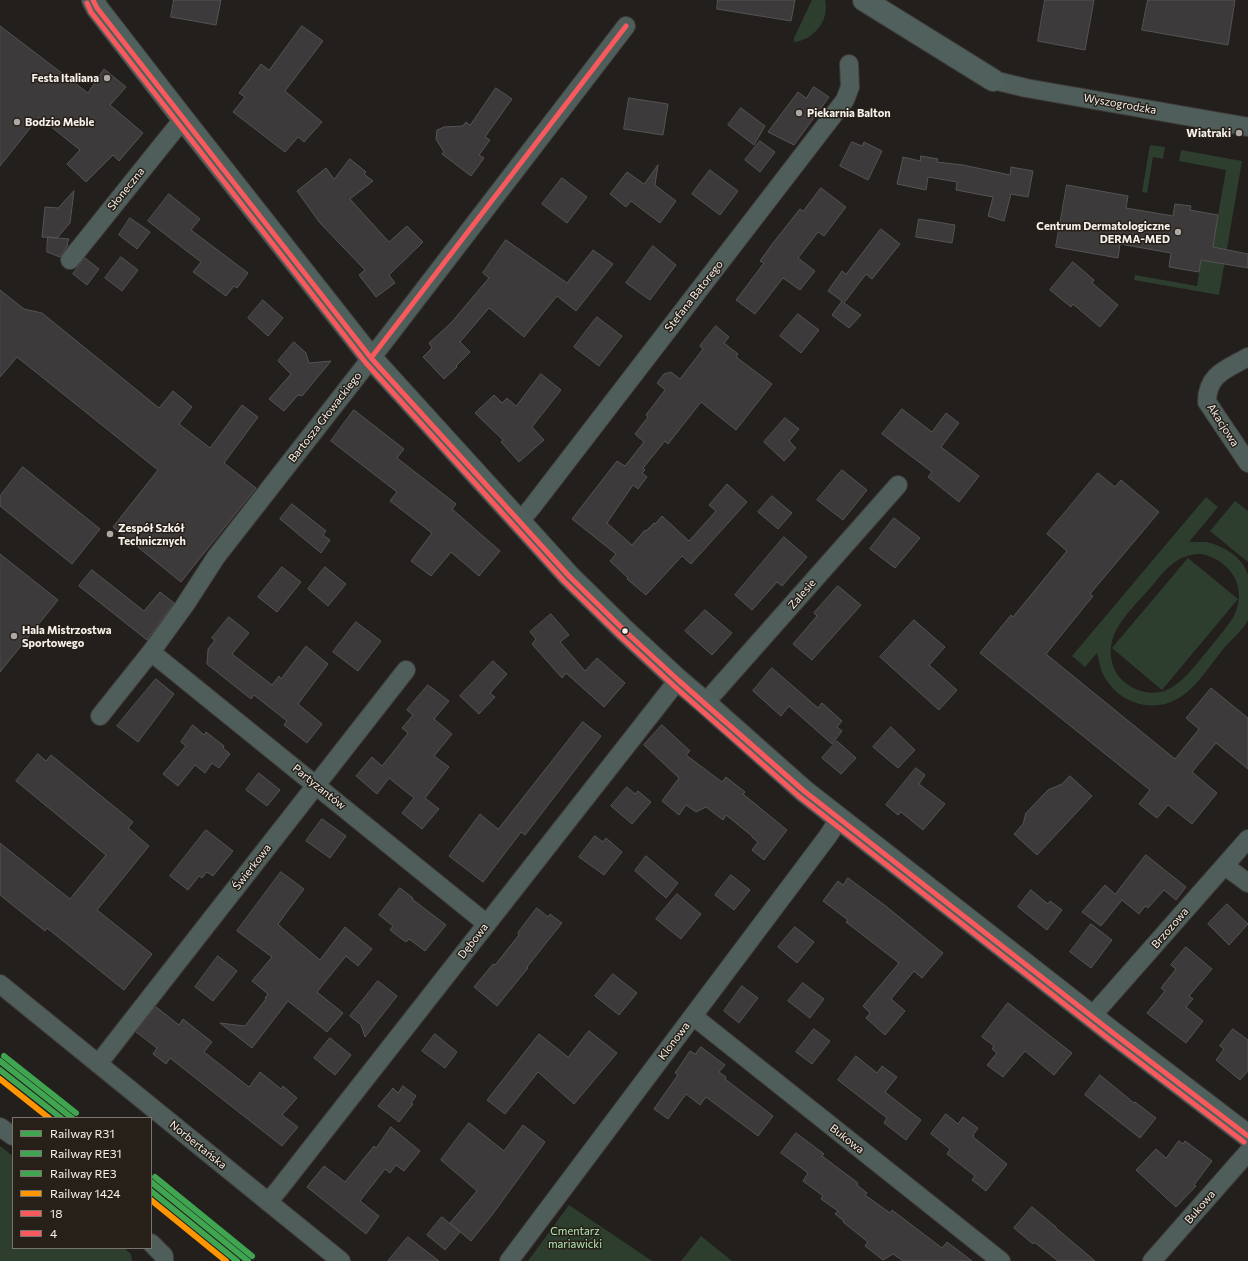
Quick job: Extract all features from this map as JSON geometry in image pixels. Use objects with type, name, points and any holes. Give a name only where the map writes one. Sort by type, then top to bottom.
[{"type":"street","points":[[93,0],[97,8],[183,119],[372,358],[594,601],[678,680],[804,791],[1248,1136]]},
{"type":"street","points":[[864,0],[993,80]]},
{"type":"street","name":"Bartosza Głowackiego","points":[[100,716],[151,652],[185,605],[216,557],[372,358],[626,26]]},
{"type":"street","name":"Stefana Batorego","points":[[520,521],[845,100],[850,86],[849,64]]},
{"type":"street","name":"Wyszogrodzka","points":[[993,80],[1026,88],[1248,126]]},
{"type":"street","name":"Słoneczna","points":[[70,260],[183,119]]},
{"type":"street","name":"Akacjowa","points":[[1248,357],[1219,374],[1211,382],[1207,392],[1207,402],[1248,463]]},
{"type":"street","name":"Zalesie","points":[[705,703],[898,485]]},
{"type":"street","name":"Partyzantów","points":[[151,652],[487,924]]},
{"type":"street","name":"Świerkowa","points":[[98,1064],[406,670]]},
{"type":"street","name":"Dębowa","points":[[268,1202],[678,680]]},
{"type":"street","name":"Klonowa","points":[[509,1261],[828,836],[839,819]]},
{"type":"street","name":"Brzozowa","points":[[1092,1016],[1248,839]]},
{"type":"street","points":[[1225,866],[1248,884]]},
{"type":"street","name":"Norbertańska","points":[[0,984],[341,1261]]},
{"type":"street","name":"Bukowa","points":[[693,1016],[1002,1261]]},
{"type":"street","points":[[0,1126],[12,1135]]},
{"type":"street","name":"Bukowa","points":[[1152,1261],[1248,1152]]},
{"type":"street","points":[[152,1244],[164,1256],[164,1261]]},
{"type":"green space","points":[[812,0],[825,0],[826,7],[823,22],[814,33],[794,42],[794,38]]},
{"type":"green space","points":[[1150,145],[1165,147],[1163,159],[1153,157],[1147,193],[1142,192]]},
{"type":"green space","points":[[1181,150],[1242,161],[1219,295],[1134,280],[1135,275],[1197,286],[1201,260],[1210,261],[1226,170],[1179,161]]},
{"type":"green space","points":[[1206,497],[1218,507],[1189,542],[1204,542],[1217,545],[1237,557],[1242,563],[1248,575],[1248,620],[1194,686],[1172,702],[1161,705],[1138,704],[1119,694],[1111,686],[1104,676],[1097,653],[1085,667],[1072,656]],"holes":[[[1193,554],[1202,554],[1212,557],[1229,569],[1238,585],[1238,605],[1232,620],[1192,670],[1174,686],[1162,692],[1153,693],[1139,690],[1124,682],[1114,669],[1111,651],[1112,641],[1122,621],[1173,564],[1186,556]]]},
{"type":"green space","points":[[1235,501],[1248,511],[1248,562],[1210,531]]},
{"type":"green space","points":[[1188,558],[1238,599],[1162,690],[1112,648]]},
{"type":"green space","points":[[0,1146],[12,1155],[12,1249],[125,1249],[131,1254],[132,1261],[0,1261]]},
{"type":"green space","name":"Cmentarz mariawicki","points":[[569,1205],[652,1261],[528,1261]]},
{"type":"green space","points":[[701,1236],[732,1261],[681,1261]]},
{"type":"building","points":[[174,0],[221,0],[216,25],[171,17]]},
{"type":"building","points":[[718,0],[795,0],[791,21],[717,9]]},
{"type":"building","points":[[1045,0],[1094,0],[1085,50],[1038,41]]},
{"type":"building","points":[[1148,0],[1235,0],[1228,45],[1142,30]]},
{"type":"building","points":[[0,26],[88,93],[104,69],[126,87],[110,105],[143,133],[119,161],[113,155],[86,182],[67,164],[80,150],[39,117],[0,166]]},
{"type":"building","points":[[302,26],[323,41],[285,91],[322,122],[304,142],[298,137],[285,152],[233,112],[245,97],[239,93],[261,64],[269,70]]},
{"type":"building","name":"Piekarnia Balton","points":[[814,87],[829,97],[794,145],[768,132],[798,92],[806,98]]},
{"type":"building","points":[[496,88],[512,99],[485,137],[490,140],[479,155],[484,158],[471,176],[442,154],[444,152],[436,139],[437,130],[444,127],[463,126],[466,122],[470,125]]},
{"type":"building","points":[[629,98],[668,104],[663,135],[624,129]]},
{"type":"building","points":[[741,108],[765,126],[754,145],[728,125]]},
{"type":"building","points":[[760,141],[775,152],[760,172],[745,160]]},
{"type":"building","points":[[852,142],[862,146],[864,142],[882,151],[868,180],[840,166]]},
{"type":"building","points":[[921,156],[938,159],[937,162],[963,165],[1010,175],[1011,167],[1033,171],[1028,197],[1011,194],[1004,221],[988,216],[993,197],[956,190],[957,182],[928,177],[926,190],[897,184],[903,157],[920,161]]},
{"type":"building","points":[[350,159],[366,172],[364,174],[373,181],[350,199],[389,242],[407,226],[423,242],[389,275],[395,283],[376,297],[359,275],[365,270],[320,223],[297,191],[326,168],[334,179]]},
{"type":"building","points":[[658,165],[655,185],[676,201],[660,223],[631,201],[626,207],[610,194],[627,172],[644,184]]},
{"type":"building","points":[[710,170],[738,191],[720,215],[692,194]]},
{"type":"building","points":[[562,178],[587,197],[567,223],[542,204]]},
{"type":"building","points":[[1067,185],[1128,196],[1126,208],[1173,216],[1175,204],[1191,206],[1190,210],[1218,215],[1213,247],[1248,254],[1248,268],[1201,260],[1199,272],[1169,267],[1171,253],[1120,244],[1118,258],[1056,247]]},
{"type":"building","points":[[821,188],[846,207],[824,236],[818,232],[798,258],[815,271],[800,290],[783,278],[755,314],[736,300],[764,263],[760,261],[773,243],[800,209],[803,211]]},
{"type":"building","points":[[74,191],[70,223],[57,238],[42,237],[45,207],[58,208]]},
{"type":"building","points":[[169,194],[200,219],[191,230],[248,273],[237,288],[234,286],[226,296],[193,272],[201,262],[148,221]]},
{"type":"building","points":[[130,218],[150,232],[137,249],[119,235]]},
{"type":"building","points":[[919,219],[955,225],[952,243],[916,237]]},
{"type":"building","points":[[881,229],[900,244],[872,279],[866,274],[844,303],[861,315],[849,328],[832,315],[842,301],[828,291],[842,271],[846,274]]},
{"type":"building","points":[[48,237],[69,239],[68,245],[60,257],[47,252]]},
{"type":"building","points":[[506,240],[567,283],[593,250],[613,264],[576,311],[557,296],[524,337],[489,308],[460,342],[470,352],[444,379],[423,357],[432,348],[429,343],[451,323],[489,278],[483,273]]},
{"type":"building","points":[[653,246],[676,265],[650,300],[626,283]]},
{"type":"building","points":[[121,257],[138,270],[122,291],[105,278]]},
{"type":"building","points":[[85,258],[99,269],[87,285],[73,274]]},
{"type":"building","points":[[1073,262],[1094,280],[1092,283],[1118,305],[1100,327],[1073,304],[1071,307],[1050,290]]},
{"type":"building","points":[[0,290],[24,309],[42,313],[159,408],[173,391],[192,407],[179,424],[210,448],[242,405],[258,417],[224,463],[256,488],[181,582],[113,527],[158,470],[17,357],[0,377]]},
{"type":"building","points":[[263,300],[283,318],[268,336],[248,318]]},
{"type":"building","points":[[798,314],[819,330],[801,353],[780,336]]},
{"type":"building","points":[[597,317],[622,336],[599,366],[574,347]]},
{"type":"building","points":[[716,326],[729,337],[724,343],[738,354],[736,357],[772,384],[736,430],[701,402],[668,444],[665,441],[643,468],[645,470],[642,473],[647,477],[638,489],[633,485],[607,523],[632,545],[645,530],[646,531],[654,523],[655,524],[662,516],[689,541],[716,511],[709,505],[727,484],[747,502],[691,564],[682,556],[646,595],[627,579],[628,578],[610,561],[616,554],[572,519],[617,461],[625,466],[644,442],[635,434],[648,417],[646,415],[665,390],[657,383],[664,374],[671,372],[680,379],[703,349],[700,346]]},
{"type":"building","points":[[294,342],[306,353],[309,363],[331,361],[302,396],[298,395],[284,411],[269,399],[291,374],[278,361]]},
{"type":"building","points":[[541,374],[561,390],[532,427],[544,440],[519,462],[501,442],[503,440],[475,413],[494,395],[502,403],[507,398],[516,406]]},
{"type":"building","points":[[902,409],[932,432],[946,413],[959,423],[941,447],[979,476],[959,502],[928,477],[932,472],[882,434]]},
{"type":"building","points":[[354,410],[404,449],[397,458],[456,504],[452,509],[500,551],[479,576],[451,552],[431,576],[411,561],[432,533],[390,501],[397,492],[331,441]]},
{"type":"building","points":[[785,418],[799,429],[789,441],[796,448],[784,461],[764,442]]},
{"type":"building","points":[[23,467],[100,529],[72,564],[0,506],[0,496]]},
{"type":"building","points":[[842,470],[867,490],[843,520],[817,500]]},
{"type":"building","points":[[1098,473],[1115,487],[1121,480],[1159,512],[1090,594],[1093,596],[1046,654],[1175,759],[1199,729],[1186,718],[1211,688],[1248,718],[1248,769],[1216,743],[1192,772],[1217,793],[1192,824],[1168,805],[1157,818],[1139,804],[1150,790],[980,653],[1011,615],[1013,617],[1067,551],[1047,534]]},
{"type":"building","points":[[772,496],[792,513],[778,529],[758,512]]},
{"type":"building","points":[[292,504],[326,531],[323,535],[330,540],[321,553],[280,519]]},
{"type":"building","points":[[894,518],[920,538],[895,568],[870,549]]},
{"type":"building","points":[[784,537],[807,557],[782,586],[777,582],[752,610],[735,595]]},
{"type":"building","name":"Hala Mistrzostwa Sportowego","points":[[0,554],[58,600],[0,672]]},
{"type":"building","points":[[282,567],[301,582],[277,612],[258,597]]},
{"type":"building","points":[[325,567],[346,584],[328,606],[308,589]]},
{"type":"building","points":[[92,570],[144,611],[160,592],[174,603],[147,640],[79,586]]},
{"type":"building","points":[[838,586],[861,605],[812,660],[793,644],[817,616],[814,613]]},
{"type":"building","points":[[705,610],[732,633],[712,655],[685,631]]},
{"type":"building","points":[[551,614],[569,635],[560,642],[585,671],[597,658],[625,683],[604,707],[566,673],[562,678],[532,644],[536,639],[530,632]]},
{"type":"building","points":[[229,617],[249,633],[232,654],[272,685],[279,676],[281,679],[306,646],[328,664],[298,704],[322,724],[307,743],[284,725],[287,721],[254,695],[251,699],[207,664],[208,649],[215,640],[212,638]]},
{"type":"building","points":[[914,620],[945,647],[929,665],[957,690],[939,710],[880,657]]},
{"type":"building","points":[[356,622],[381,641],[358,671],[333,652]]},
{"type":"building","points":[[493,661],[507,674],[490,693],[495,697],[479,714],[460,696]]},
{"type":"building","points":[[772,668],[818,708],[822,703],[842,721],[837,727],[842,731],[832,744],[789,706],[781,716],[753,691]]},
{"type":"building","points":[[156,679],[174,694],[138,742],[117,726]]},
{"type":"building","points":[[428,685],[449,701],[434,719],[452,734],[434,756],[449,767],[425,798],[439,809],[422,829],[402,813],[414,798],[389,778],[377,794],[356,776],[372,757],[382,766],[398,746],[408,733],[402,728],[413,715],[407,710]]},
{"type":"building","points":[[583,722],[601,736],[525,835],[521,832],[483,882],[449,856],[480,814],[498,829]]},
{"type":"building","points":[[193,725],[204,735],[206,732],[224,746],[223,748],[230,754],[219,768],[212,763],[205,773],[195,765],[178,786],[163,774],[186,746],[181,742]]},
{"type":"building","points":[[662,725],[690,751],[686,755],[722,782],[726,777],[745,792],[743,794],[787,830],[764,860],[752,850],[758,842],[726,815],[723,820],[706,807],[696,812],[686,805],[679,815],[662,801],[679,778],[644,745]]},
{"type":"building","points":[[891,727],[915,750],[898,768],[873,747]]},
{"type":"building","points":[[837,741],[856,758],[841,774],[822,758]]},
{"type":"building","points":[[38,754],[46,761],[51,755],[133,822],[128,828],[149,846],[97,910],[152,954],[124,990],[47,928],[45,931],[0,895],[0,843],[70,899],[106,855],[16,781]]},
{"type":"building","points":[[916,768],[925,775],[919,784],[945,804],[923,830],[901,812],[898,815],[886,805]]},
{"type":"building","points":[[259,773],[280,790],[267,806],[246,790]]},
{"type":"building","points":[[1070,776],[1092,796],[1037,855],[1014,834],[1023,824],[1026,813],[1048,790],[1062,784]]},
{"type":"building","points":[[627,787],[635,794],[638,791],[651,802],[632,824],[611,806]]},
{"type":"building","points":[[322,819],[346,836],[330,858],[306,841]]},
{"type":"building","points":[[206,830],[233,851],[213,876],[207,872],[202,878],[199,876],[188,890],[170,876]]},
{"type":"building","points":[[595,836],[603,842],[606,838],[622,852],[604,875],[579,857]]},
{"type":"building","points":[[1146,855],[1186,887],[1176,900],[1164,890],[1148,908],[1145,906],[1139,914],[1122,900],[1101,926],[1082,912],[1105,885],[1115,894]]},
{"type":"building","points":[[646,856],[678,883],[666,898],[635,871]]},
{"type":"building","points":[[281,872],[304,889],[278,924],[282,928],[320,960],[345,927],[372,949],[358,966],[346,956],[317,992],[343,1013],[327,1032],[288,1001],[252,1048],[220,1023],[245,1026],[266,999],[265,998],[268,994],[252,981],[272,957],[237,931]]},
{"type":"building","points":[[731,875],[750,890],[734,910],[715,895]]},
{"type":"building","points":[[848,878],[887,907],[943,953],[922,978],[914,971],[891,999],[905,1011],[885,1035],[866,1018],[870,1013],[863,1006],[899,963],[846,922],[848,920],[823,901],[838,881],[843,885]]},
{"type":"building","points":[[400,888],[446,925],[425,951],[409,939],[406,942],[390,930],[393,926],[379,915]]},
{"type":"building","points":[[1031,890],[1048,904],[1050,901],[1062,910],[1047,930],[1018,907]]},
{"type":"building","points":[[677,894],[701,914],[681,939],[656,919]]},
{"type":"building","points":[[1227,904],[1248,924],[1229,945],[1208,924]]},
{"type":"building","points":[[537,908],[548,917],[550,914],[562,923],[497,1006],[474,987],[493,964],[495,965],[519,935],[518,933]]},
{"type":"building","points":[[1091,924],[1112,940],[1091,968],[1070,952]]},
{"type":"building","points":[[795,927],[814,942],[797,963],[778,947]]},
{"type":"building","points":[[1186,947],[1212,969],[1189,996],[1193,999],[1186,1007],[1203,1021],[1186,1043],[1147,1013],[1165,991],[1161,988],[1176,969],[1171,965]]},
{"type":"building","points":[[218,956],[237,971],[213,1001],[195,987]]},
{"type":"building","points":[[613,974],[637,993],[619,1015],[595,996]]},
{"type":"building","points":[[378,981],[397,996],[365,1037],[361,1025],[350,1016]]},
{"type":"building","points":[[803,983],[824,999],[810,1018],[788,1001]]},
{"type":"building","points":[[742,986],[758,998],[739,1023],[724,1011]]},
{"type":"building","points":[[1008,1003],[1072,1053],[1054,1075],[1025,1051],[1003,1077],[987,1065],[997,1053],[992,1049],[994,1046],[982,1037]]},
{"type":"building","points":[[156,1007],[179,1025],[183,1019],[212,1042],[204,1052],[249,1087],[260,1072],[281,1089],[283,1086],[297,1098],[282,1115],[298,1127],[282,1146],[170,1058],[166,1064],[153,1054],[157,1048],[136,1032]]},
{"type":"building","points":[[814,1029],[830,1041],[812,1064],[796,1052]]},
{"type":"building","points":[[1233,1029],[1248,1040],[1248,1071],[1240,1080],[1216,1060],[1224,1049],[1220,1046]]},
{"type":"building","points":[[589,1031],[617,1053],[574,1104],[538,1072],[505,1114],[487,1100],[539,1034],[568,1057]]},
{"type":"building","points":[[435,1034],[457,1052],[445,1068],[422,1051]]},
{"type":"building","points":[[330,1038],[351,1055],[335,1075],[314,1058]]},
{"type":"building","points":[[701,1047],[725,1065],[719,1072],[726,1077],[725,1079],[773,1116],[758,1136],[706,1097],[700,1105],[686,1094],[668,1119],[654,1109],[678,1075],[675,1073],[690,1051],[695,1054]]},
{"type":"building","points":[[856,1056],[877,1073],[882,1066],[897,1077],[885,1092],[921,1120],[906,1140],[884,1123],[887,1118],[838,1080]]},
{"type":"building","points":[[1100,1075],[1134,1103],[1135,1102],[1156,1118],[1140,1138],[1085,1095]]},
{"type":"building","points":[[403,1086],[416,1096],[411,1103],[413,1104],[399,1122],[378,1106],[393,1088],[398,1093]]},
{"type":"building","points":[[946,1114],[958,1124],[963,1117],[978,1128],[973,1137],[1007,1164],[986,1191],[972,1180],[975,1176],[947,1154],[950,1149],[931,1134]]},
{"type":"building","points":[[469,1123],[504,1151],[523,1125],[545,1142],[492,1215],[471,1241],[450,1223],[477,1191],[441,1160]]},
{"type":"building","points":[[391,1127],[420,1151],[404,1171],[396,1165],[390,1173],[385,1169],[360,1201],[379,1216],[366,1234],[307,1187],[324,1166],[345,1182],[374,1146],[376,1148]]},
{"type":"building","points":[[796,1133],[824,1154],[822,1156],[858,1183],[857,1185],[867,1193],[865,1195],[890,1213],[892,1210],[942,1248],[947,1242],[972,1261],[903,1261],[893,1254],[883,1260],[865,1246],[868,1242],[835,1214],[838,1211],[821,1199],[823,1196],[803,1181],[808,1173],[781,1153]]},
{"type":"building","points":[[1179,1141],[1183,1144],[1185,1141],[1212,1161],[1194,1185],[1196,1186],[1176,1207],[1136,1170],[1156,1149],[1166,1158]]},
{"type":"building","points":[[1032,1207],[1095,1261],[1058,1261],[1034,1242],[1033,1244],[1014,1228]]},
{"type":"building","points":[[442,1217],[460,1232],[445,1250],[427,1235]]},
{"type":"building","points":[[408,1237],[439,1261],[388,1261]]},
{"type":"rail line","name":"RE3","points":[[4,1056],[76,1113]]},
{"type":"rail line","name":"R31","points":[[0,1061],[71,1117]]},
{"type":"rail line","name":"RE31","points":[[0,1070],[60,1117]]},
{"type":"rail line","name":"1424","points":[[0,1079],[48,1117]]},
{"type":"rail line","name":"RE3","points":[[155,1177],[252,1256]]},
{"type":"rail line","name":"R31","points":[[152,1183],[248,1261]]},
{"type":"rail line","name":"RE31","points":[[152,1192],[237,1261]]},
{"type":"rail line","name":"1424","points":[[152,1201],[226,1261]]},
{"type":"transit line","name":"18","points":[[93,0],[97,8],[371,358],[569,576],[678,680],[804,791],[1113,1033],[1248,1136]]},
{"type":"transit line","name":"4","points":[[87,3],[91,12],[366,363],[564,581],[673,685],[800,797],[1109,1039],[1244,1142]]},
{"type":"transit line","name":"18","points":[[371,358],[626,26]]},
{"type":"place","name":"Festa Italiana","points":[[107,78]]},
{"type":"place","name":"Piekarnia Balton","points":[[799,113]]},
{"type":"place","name":"Bodzio Meble","points":[[17,122]]},
{"type":"place","name":"Wiatraki","points":[[1239,133]]},
{"type":"place","name":"Centrum Dermatologiczne DERMA-MED","points":[[1178,232]]},
{"type":"place","name":"Zespół Szkół Technicznych","points":[[110,534]]},
{"type":"place","name":"Hala Mistrzostwa Sportowego","points":[[14,636]]}]
